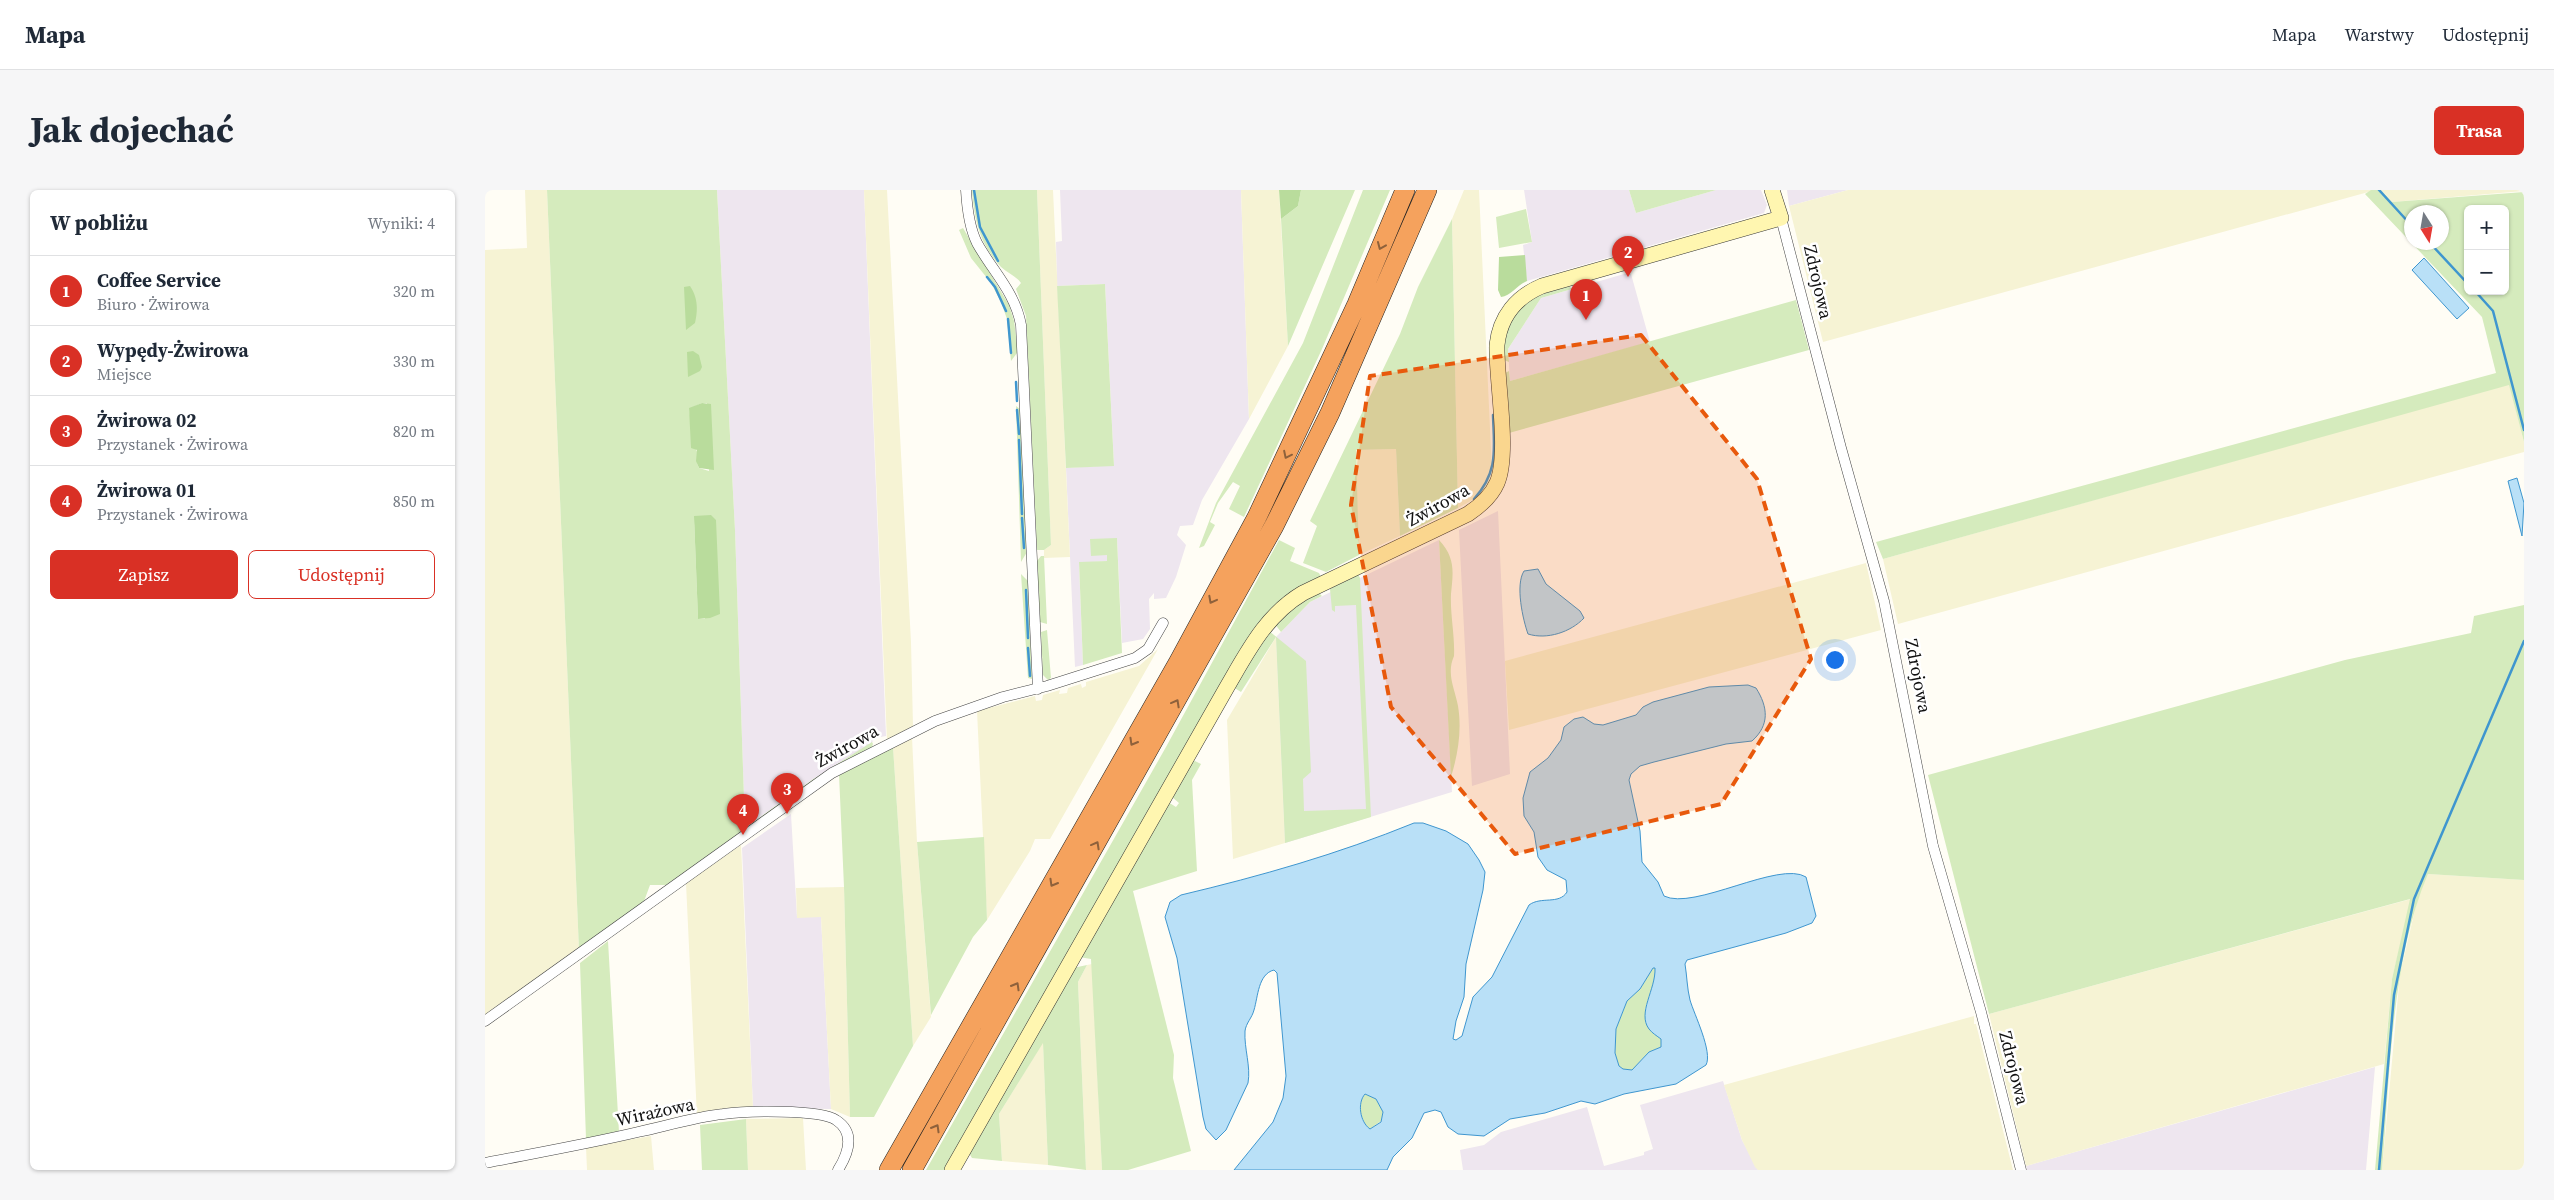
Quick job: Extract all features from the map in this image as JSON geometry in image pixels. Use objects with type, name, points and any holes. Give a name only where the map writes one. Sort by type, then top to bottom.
[{"type":"highway","points":[[889,1170],[1178,663],[1257,517],[1357,304],[1405,190]]},
{"type":"highway","points":[[912,1170],[1275,526],[1330,413],[1427,190]]},
{"type":"street","points":[[966,190],[969,219],[975,238],[1010,291],[1021,325],[1038,689]]},
{"type":"street","name":"Zdrojowa","points":[[1772,190],[1884,601],[1933,846],[1981,1012],[2021,1170]]},
{"type":"street","name":"Żwirowa","points":[[952,1170],[1250,647],[1267,622],[1285,605],[1303,593],[1468,514],[1489,496],[1497,483],[1502,460],[1497,345],[1499,329],[1510,309],[1527,293],[1542,286],[1781,218]]},
{"type":"street","name":"Żwirowa","points":[[485,1021],[832,773],[935,721],[1003,697],[1038,689],[1139,656],[1148,649],[1163,623]]},
{"type":"street","name":"Wirażowa","points":[[485,1163],[723,1114],[789,1113],[833,1118],[845,1129],[849,1142],[845,1157],[838,1170]]},
{"type":"highlighted area","points":[[1641,335],[1757,479],[1811,659],[1721,804],[1515,854],[1391,707],[1351,505],[1370,376]]},
{"type":"shaded area","points":[[525,190],[547,190],[579,950],[485,1016],[485,250],[527,248]]},
{"type":"shaded area","points":[[717,190],[864,190],[886,736],[875,738],[871,744],[812,780],[745,828],[735,530]]},
{"type":"shaded area","points":[[864,190],[887,190],[911,642],[913,726],[887,741]]},
{"type":"shaded area","points":[[1037,190],[1053,190],[1070,557],[1044,558],[1044,550],[1051,545]]},
{"type":"shaded area","points":[[1060,190],[1241,190],[1249,419],[1202,500],[1193,525],[1180,526],[1177,535],[1186,545],[1176,577],[1166,598],[1154,599],[1154,593],[1149,599],[1150,629],[1143,639],[1122,643],[1117,538],[1107,555],[1107,561],[1079,563],[1083,665],[1075,667],[1066,468],[1114,465],[1105,284],[1057,286],[1056,242],[1062,241]]},
{"type":"shaded area","points":[[1241,190],[1279,190],[1288,346],[1249,419]]},
{"type":"shaded area","points":[[1464,190],[1479,190],[1492,472],[1487,488],[1478,497],[1458,508],[1452,219]]},
{"type":"shaded area","points":[[1524,190],[1629,190],[1636,213],[1716,190],[1761,190],[1767,205],[1764,213],[1527,281],[1523,245],[1532,242]]},
{"type":"shaded area","points":[[1787,190],[1848,190],[1789,206]]},
{"type":"shaded area","points":[[1848,190],[2372,191],[1823,342],[1789,206]]},
{"type":"shaded area","points":[[2381,190],[2524,190],[2524,191],[2392,202]]},
{"type":"shaded area","points":[[1624,274],[1631,274],[1650,342],[1510,381],[1508,349],[1541,298]]},
{"type":"shaded area","points":[[2509,384],[2524,442],[2524,452],[1898,624],[1883,559]]},
{"type":"shaded area","points":[[1396,449],[1400,536],[1359,555],[1355,450]]},
{"type":"shaded area","points":[[1498,511],[1510,774],[1472,786],[1459,530]]},
{"type":"shaded area","points":[[1439,540],[1452,792],[1285,843],[1276,637],[1310,602]]},
{"type":"shaded area","points":[[1866,563],[1881,630],[1509,730],[1505,661]]},
{"type":"shaded area","points":[[1276,637],[1285,843],[1233,859],[1227,720]]},
{"type":"shaded area","points":[[1158,649],[1050,839],[1035,839],[1030,851],[987,920],[977,711],[1035,696],[1036,701],[1042,700],[1043,695],[1060,690],[1059,694],[1067,693],[1068,688],[1081,684],[1082,688],[1086,686],[1086,682],[1139,666]]},
{"type":"shaded area","points":[[912,737],[917,842],[931,1017],[913,1046],[893,747]]},
{"type":"shaded area","points":[[791,814],[797,917],[821,917],[831,1109],[753,1108],[742,848]]},
{"type":"shaded area","points":[[741,845],[753,1108],[697,1117],[686,883]]},
{"type":"shaded area","points":[[2428,874],[2524,880],[2524,1170],[2382,1170],[2400,974],[2418,897]]},
{"type":"shaded area","points":[[844,887],[850,1117],[831,1109],[821,917],[797,918],[796,888]]},
{"type":"shaded area","points":[[2411,899],[2392,979],[2384,1064],[2026,1166],[1989,1014]]},
{"type":"shaded area","points":[[1092,964],[1102,1170],[1086,1170],[1078,982],[1087,965]]},
{"type":"shaded area","points":[[1974,1016],[1974,1024],[1976,1024],[2013,1170],[1758,1170],[1755,1167],[1742,1140],[1724,1085]]},
{"type":"shaded area","points":[[1043,1042],[1048,1165],[1002,1161],[999,1114]]},
{"type":"shaded area","points":[[2375,1067],[2366,1170],[2027,1170],[2026,1166]]},
{"type":"shaded area","points":[[1723,1081],[1742,1140],[1758,1170],[1463,1170],[1460,1150],[1484,1145],[1501,1132],[1587,1107],[1604,1166],[1644,1155],[1644,1152],[1653,1149],[1640,1105]]},
{"type":"shaded area","points":[[803,1118],[806,1170],[748,1170],[746,1119]]},
{"type":"shaded area","points":[[651,1136],[654,1170],[587,1170],[586,1147]]},
{"type":"green space","points":[[547,190],[717,190],[735,530],[745,828],[812,780],[872,742],[873,744],[871,749],[666,885],[650,885],[643,904],[579,950]],"holes":[[[702,403],[707,403],[709,471],[698,466],[689,409]],[[694,516],[705,619],[698,619]]]},
{"type":"green space","points":[[972,190],[1037,190],[1051,545],[1044,550],[1037,550],[1026,316],[1016,289],[1021,283],[1001,267],[983,241],[974,211]]},
{"type":"green space","points":[[1279,190],[1301,190],[1298,206],[1281,219]]},
{"type":"green space","points":[[1301,190],[1355,190],[1288,346],[1281,219],[1298,206]]},
{"type":"green space","points":[[1363,190],[1390,190],[1322,349],[1244,517],[1229,509],[1240,486],[1233,482],[1218,503],[1210,522],[1215,525],[1204,546],[1199,548],[1216,503],[1303,343]]},
{"type":"green space","points":[[1629,190],[1716,190],[1636,213]]},
{"type":"green space","points":[[2371,190],[2381,190],[2392,202],[2524,192],[2524,442],[2509,385],[1883,559],[1876,542],[2496,373],[2482,317],[2418,250],[2449,250],[2449,205],[2404,205],[2404,235],[2365,194]]},
{"type":"green space","points":[[1526,209],[1532,242],[1499,248],[1496,217]]},
{"type":"green space","points":[[1452,219],[1458,508],[1400,536],[1396,449],[1356,450],[1359,555],[1326,572],[1303,563],[1317,526],[1310,521],[1400,334],[1418,287]]},
{"type":"green space","points":[[963,228],[1009,305],[1014,321],[1017,344],[1017,353],[1011,361],[1007,319],[1001,302],[991,283],[971,258],[959,230]]},
{"type":"green space","points":[[1525,255],[1527,281],[1508,295],[1501,297],[1498,290],[1499,257]]},
{"type":"green space","points":[[1105,284],[1114,466],[1066,468],[1057,286]]},
{"type":"green space","points":[[1568,285],[1572,289],[1541,298],[1508,349],[1509,362],[1504,360],[1504,343],[1507,330],[1512,318],[1519,309],[1540,296]]},
{"type":"green space","points":[[690,286],[696,299],[697,313],[695,323],[686,330],[684,287]]},
{"type":"green space","points":[[1796,300],[1809,350],[1509,433],[1505,373],[1509,371],[1510,381]]},
{"type":"green space","points":[[693,351],[699,355],[702,367],[700,371],[688,377],[687,352]]},
{"type":"green space","points":[[702,403],[711,404],[714,470],[699,468],[696,461],[697,450],[691,448],[689,408]]},
{"type":"green space","points":[[1016,406],[1020,409],[1027,552],[1021,562]]},
{"type":"green space","points":[[711,515],[716,520],[720,614],[710,618],[698,619],[694,516]]},
{"type":"green space","points":[[1117,538],[1122,653],[1083,665],[1079,562],[1107,561],[1107,555],[1091,556],[1090,539]]},
{"type":"green space","points":[[1279,540],[1295,548],[1290,561],[1319,573],[1321,577],[1287,597],[947,1170],[926,1170],[1166,747]]},
{"type":"green space","points":[[1439,540],[1451,559],[1453,572],[1451,602],[1454,656],[1451,675],[1460,724],[1456,760],[1451,777]]},
{"type":"green space","points":[[1041,556],[1044,556],[1047,624],[1040,622],[1037,561]]},
{"type":"green space","points":[[1357,572],[1360,578],[1371,817],[1285,843],[1276,637],[1241,692],[1233,687],[1268,630],[1306,661],[1311,772],[1303,779],[1304,811],[1366,809],[1356,605],[1335,606],[1335,612],[1332,610],[1330,589]]},
{"type":"green space","points":[[1021,574],[1028,581],[1032,679],[1028,678]]},
{"type":"green space","points":[[1319,593],[1322,596],[1310,602],[1281,632],[1274,623],[1298,602]]},
{"type":"green space","points":[[2524,605],[2524,880],[2428,874],[2406,943],[2399,981],[2390,1058],[2382,1170],[2375,1170],[2392,979],[2410,899],[1989,1014],[1928,775],[2345,660],[2471,633],[2474,616]]},
{"type":"green space","points":[[1047,630],[1051,678],[1048,680],[1043,675],[1041,632]]},
{"type":"green space","points":[[893,747],[913,1046],[874,1117],[850,1117],[839,774]]},
{"type":"green space","points":[[1195,761],[1201,764],[1192,780],[1197,871],[1133,891],[1174,1055],[1173,1078],[1191,1151],[1128,1170],[1102,1170],[1091,959],[1079,957],[1168,802],[1176,807],[1179,803],[1172,797],[1192,762]]},
{"type":"green space","points":[[984,837],[987,920],[973,937],[931,1015],[917,842]]},
{"type":"green space","points":[[608,941],[619,1132],[586,1139],[580,963]]},
{"type":"green space","points":[[1087,965],[1078,982],[1086,1170],[1048,1165],[1043,1043],[999,1114],[1002,1161],[972,1158],[969,1153],[1073,968]]},
{"type":"green space","points":[[1653,968],[1655,968],[1654,980],[1645,1013],[1652,1029],[1661,1039],[1661,1047],[1649,1052],[1632,1070],[1623,1069],[1619,1066],[1615,1053],[1616,1029],[1627,1001],[1640,989]]},
{"type":"green space","points":[[1365,1094],[1376,1099],[1383,1112],[1381,1121],[1370,1129],[1364,1122],[1360,1107]]},
{"type":"green space","points":[[746,1119],[748,1170],[702,1170],[700,1125]]},
{"type":"water","points":[[2424,258],[2469,308],[2457,319],[2412,270]]},
{"type":"water","points":[[2517,478],[2524,503],[2522,536],[2508,481]]},
{"type":"water","points":[[1538,569],[1546,584],[1580,611],[1584,618],[1566,631],[1543,636],[1528,634],[1522,612],[1521,577],[1524,571]]},
{"type":"water","points":[[1748,685],[1756,688],[1765,709],[1762,729],[1752,741],[1726,744],[1654,762],[1640,766],[1631,774],[1629,780],[1640,831],[1642,862],[1658,882],[1664,896],[1678,899],[1695,897],[1777,875],[1793,874],[1806,877],[1816,916],[1812,923],[1786,933],[1687,960],[1685,964],[1689,996],[1705,1042],[1707,1051],[1706,1065],[1676,1084],[1624,1094],[1595,1104],[1581,1101],[1545,1113],[1510,1119],[1484,1136],[1458,1134],[1448,1127],[1441,1112],[1435,1110],[1424,1113],[1412,1138],[1393,1157],[1387,1170],[1234,1170],[1273,1122],[1283,1098],[1286,1076],[1277,973],[1274,970],[1269,972],[1259,987],[1253,1013],[1245,1031],[1249,1070],[1248,1083],[1226,1130],[1216,1140],[1206,1129],[1203,1117],[1177,958],[1165,917],[1170,902],[1181,895],[1270,872],[1328,854],[1414,823],[1423,823],[1446,831],[1468,844],[1485,872],[1483,890],[1466,964],[1464,997],[1456,1021],[1453,1039],[1456,1040],[1462,1036],[1473,997],[1492,977],[1529,905],[1534,902],[1559,898],[1567,892],[1566,880],[1547,870],[1538,857],[1534,832],[1524,816],[1523,798],[1530,772],[1548,758],[1561,740],[1564,727],[1574,719],[1583,717],[1594,724],[1603,725],[1636,715],[1643,707],[1653,702],[1709,687]],"holes":[[[1653,968],[1655,968],[1655,976],[1645,1016],[1649,1029],[1661,1039],[1661,1047],[1649,1052],[1632,1070],[1623,1069],[1619,1066],[1615,1053],[1616,1029],[1627,1001],[1640,989]],[[1365,1094],[1376,1099],[1383,1112],[1381,1122],[1370,1129],[1364,1122],[1360,1107]]]},
{"type":"waterway","points":[[974,190],[980,227],[998,261]]},
{"type":"waterway","points":[[2379,190],[2404,217]]},
{"type":"waterway","points":[[2436,250],[2464,280]]},
{"type":"waterway","points":[[987,277],[995,287],[1006,311]]},
{"type":"waterway","points":[[2479,295],[2493,311],[2524,430]]},
{"type":"waterway","points":[[1008,319],[1011,353]]},
{"type":"waterway","points":[[1016,382],[1017,401]]},
{"type":"waterway","points":[[1017,410],[1019,434]]},
{"type":"waterway","points":[[1474,499],[1488,479],[1491,469],[1494,449],[1493,415]]},
{"type":"waterway","points":[[1019,440],[1022,514]]},
{"type":"waterway","points":[[1022,518],[1024,548]]},
{"type":"waterway","points":[[1026,590],[1028,638]]},
{"type":"waterway","points":[[2379,1170],[2394,995],[2414,899],[2524,641]]},
{"type":"waterway","points":[[1028,648],[1030,676]]},
{"type":"place","name":"Wypędy-Żwirowa","points":[[1628,277]]},
{"type":"place","name":"Coffee Service","points":[[1586,320]]},
{"type":"place","name":"Żwirowa 02","points":[[787,814]]},
{"type":"place","name":"Żwirowa 01","points":[[743,835]]}]
